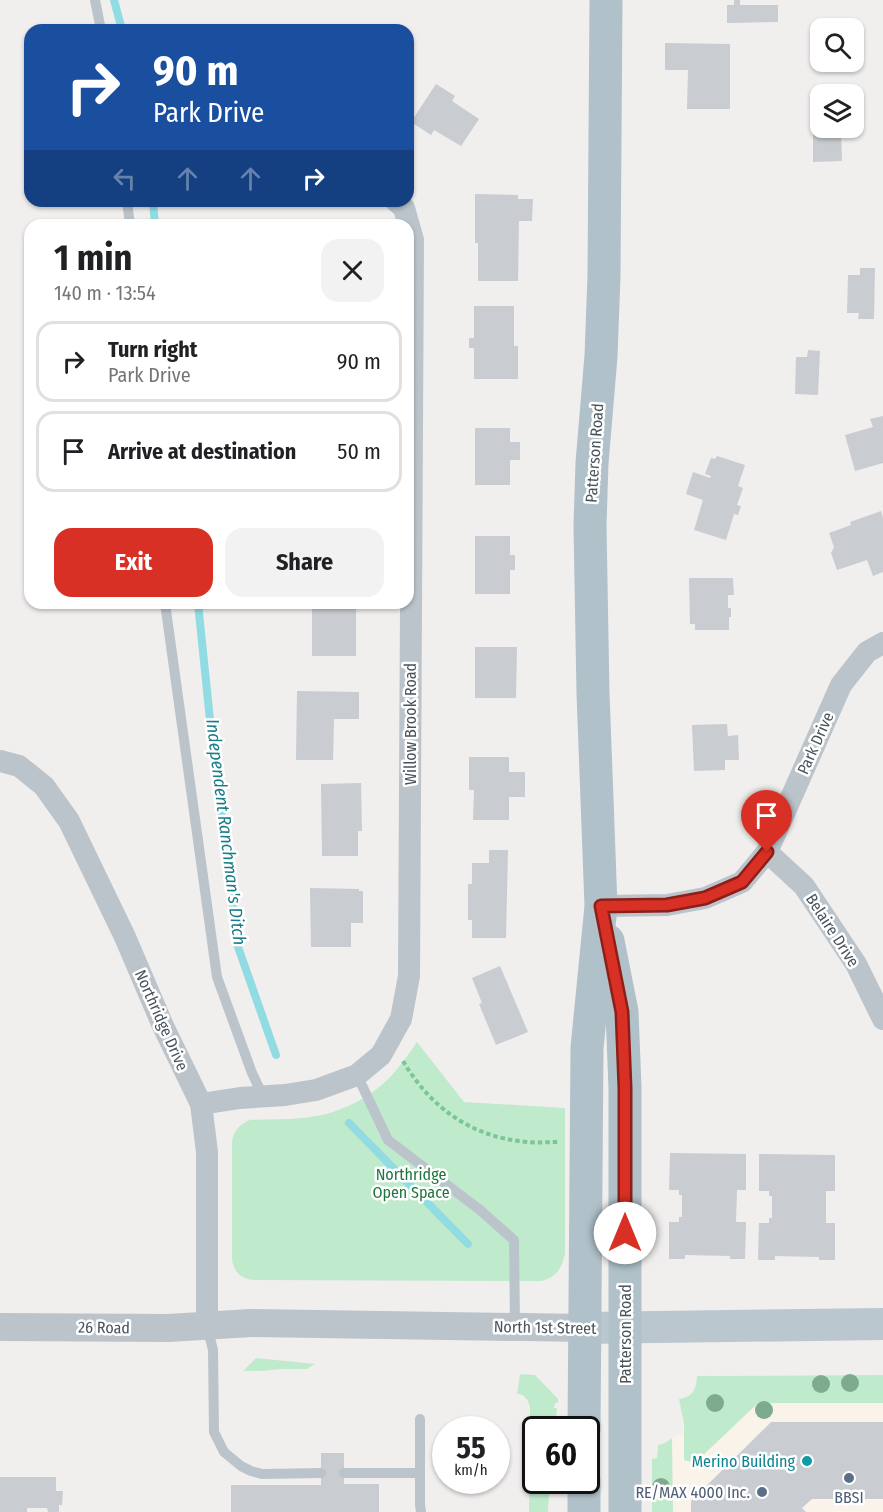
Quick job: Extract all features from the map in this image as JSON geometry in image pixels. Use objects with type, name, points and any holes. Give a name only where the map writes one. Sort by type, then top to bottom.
[{"type":"main road","name":"Patterson Road","points":[[584,1416],[587,1048],[601,906],[593,693],[590,526],[604,276],[606,0]]},
{"type":"main road","name":"Patterson Road","points":[[601,906],[622,1012],[625,1088],[625,1512]]},
{"type":"main road","name":"North 1st Street","points":[[585,1328],[883,1324]]},
{"type":"main road","points":[[584,1494],[584,1512]]},
{"type":"street","name":"Willow Brook Road","points":[[201,1104],[316,1090],[357,1075],[381,1055],[400,1019],[409,976],[411,609]]},
{"type":"street","name":"Park Drive","points":[[601,906],[667,905],[705,898],[742,882],[767,852],[841,685],[867,652],[883,643]]},
{"type":"street","name":"Northridge Drive","points":[[0,761],[19,766],[44,786],[69,821],[201,1104],[207,1152],[207,1325]]},
{"type":"street","name":"Belaire Drive","points":[[767,852],[804,886],[856,964],[883,1019]]},
{"type":"street","name":"North 1st Street","points":[[207,1325],[251,1323],[585,1328]]},
{"type":"street","name":"26 Road","points":[[0,1327],[168,1328],[207,1325]]},
{"type":"lane","points":[[94,0],[100,24]]},
{"type":"lane","points":[[166,609],[217,978],[252,1073],[263,1096]]},
{"type":"lane","points":[[357,1075],[388,1140],[480,1210],[514,1240],[515,1326]]},
{"type":"lane","points":[[207,1325],[213,1350],[213,1432],[224,1452],[241,1466],[262,1474],[321,1473]]},
{"type":"lane","points":[[420,1419],[421,1512]]},
{"type":"lane","points":[[344,1473],[420,1473]]},
{"type":"path","points":[[402,1060],[425,1093],[456,1118],[473,1128],[510,1140],[568,1142]]},
{"type":"shaded area","points":[[883,1375],[883,1512],[652,1512],[652,1459],[657,1458],[658,1445],[684,1434],[679,1399],[692,1394],[697,1385],[697,1376]]},
{"type":"green space","name":"Northridge Open Space","points":[[417,1042],[464,1102],[565,1108],[565,1254],[558,1272],[541,1281],[253,1280],[241,1276],[236,1271],[232,1259],[232,1141],[236,1131],[250,1120],[313,1117],[350,1105],[383,1084]]},
{"type":"green space","points":[[256,1358],[315,1364],[307,1369],[243,1371]]},
{"type":"green space","points":[[520,1374],[535,1375],[558,1399],[554,1408],[557,1408],[556,1416],[530,1416],[530,1407],[526,1398],[517,1394]]},
{"type":"green space","points":[[883,1375],[883,1403],[758,1403],[698,1460],[691,1462],[684,1460],[684,1424],[679,1399],[688,1397],[693,1392],[697,1376]]},
{"type":"green space","points":[[672,1438],[673,1512],[652,1512],[652,1459],[657,1458],[658,1445]]},
{"type":"green space","points":[[529,1494],[549,1494],[548,1512],[529,1512]]},
{"type":"building","points":[[734,0],[740,0],[740,5],[778,5],[778,22],[727,23],[727,5],[734,5]]},
{"type":"building","points":[[665,43],[730,44],[730,109],[687,109],[688,70],[665,70]]},
{"type":"building","points":[[436,84],[455,96],[452,101],[479,119],[461,146],[434,130],[431,135],[414,124],[414,117]]},
{"type":"building","points":[[813,138],[841,138],[842,161],[813,162]]},
{"type":"building","points":[[475,194],[518,195],[518,199],[533,199],[532,221],[519,221],[518,281],[478,281]]},
{"type":"building","points":[[860,268],[875,268],[874,319],[858,319],[859,313],[847,313],[848,275],[860,275]]},
{"type":"building","points":[[474,306],[514,306],[514,346],[518,346],[518,379],[474,379],[474,348],[469,348],[469,338],[474,338]]},
{"type":"building","points":[[808,350],[820,351],[818,395],[795,394],[796,357],[807,357]]},
{"type":"building","points":[[883,416],[883,463],[855,471],[845,435],[873,427],[870,419]]},
{"type":"building","points":[[475,428],[510,428],[510,442],[520,442],[520,460],[510,460],[510,485],[475,485]]},
{"type":"building","points":[[717,456],[745,465],[738,486],[743,488],[737,505],[741,506],[738,515],[734,514],[726,540],[694,530],[703,500],[686,494],[693,472],[710,478],[711,476],[705,474],[711,458],[715,459]]},
{"type":"building","points":[[881,511],[883,572],[873,576],[867,560],[837,570],[831,553],[834,547],[829,533],[851,525],[850,522]]},
{"type":"building","points":[[475,536],[510,536],[510,555],[515,555],[515,570],[510,570],[510,594],[475,594]]},
{"type":"building","points":[[689,578],[733,578],[734,595],[728,595],[728,608],[731,608],[729,630],[695,630],[695,624],[690,624]]},
{"type":"building","points":[[312,609],[356,609],[356,656],[312,656]]},
{"type":"building","points":[[475,647],[517,647],[516,698],[475,698]]},
{"type":"building","points":[[297,691],[359,692],[359,719],[334,719],[333,760],[296,760]]},
{"type":"building","points":[[727,724],[728,736],[738,735],[739,760],[725,760],[725,770],[694,771],[692,725]]},
{"type":"building","points":[[469,757],[509,757],[509,772],[525,772],[525,797],[509,797],[509,820],[473,820],[474,790],[469,790]]},
{"type":"building","points":[[361,783],[362,831],[358,831],[358,856],[322,856],[321,784]]},
{"type":"building","points":[[489,850],[508,850],[506,938],[472,938],[472,920],[468,920],[468,884],[472,884],[472,863],[489,863]]},
{"type":"building","points":[[310,888],[363,891],[363,923],[351,923],[351,947],[311,947]]},
{"type":"building","points":[[500,966],[528,1032],[496,1045],[479,1004],[482,1003],[472,978]]},
{"type":"building","points":[[670,1153],[746,1154],[746,1190],[737,1190],[736,1222],[746,1222],[745,1259],[730,1259],[730,1256],[685,1255],[685,1259],[669,1259],[669,1222],[679,1222],[679,1217],[682,1217],[682,1195],[679,1195],[679,1190],[669,1190]]},
{"type":"building","points":[[759,1154],[835,1155],[835,1191],[826,1191],[826,1223],[835,1223],[835,1260],[819,1260],[819,1257],[775,1256],[775,1260],[758,1260],[759,1223],[769,1223],[769,1218],[772,1218],[772,1196],[769,1196],[769,1191],[759,1191]]},
{"type":"building","name":"Merino Building","points":[[771,1422],[883,1422],[883,1499],[812,1499],[802,1508],[806,1512],[691,1512],[691,1501]]},
{"type":"building","points":[[321,1453],[344,1453],[344,1484],[379,1484],[379,1512],[231,1512],[231,1485],[321,1485]]},
{"type":"building","points":[[0,1477],[56,1477],[56,1491],[63,1491],[59,1512],[48,1512],[47,1508],[27,1508],[27,1512],[0,1512]]},
{"type":"waterway","name":"Independent Ranchman's Ditch","points":[[114,0],[120,24]]},
{"type":"waterway","name":"Independent Ranchman's Ditch","points":[[154,207],[154,219]]},
{"type":"waterway","name":"Independent Ranchman's Ditch","points":[[199,609],[215,769],[229,863],[237,944],[276,1055]]},
{"type":"waterway","name":"Independent Ranchman's Ditch","points":[[349,1123],[468,1244]]},
{"type":"place","name":"Merino Building","points":[[807,1461]]},
{"type":"place","name":"BBSI","points":[[849,1478]]},
{"type":"place","name":"RE/MAX 4000 Inc.","points":[[762,1492]]},
{"type":"route","points":[[625,1233],[625,1088],[622,1012],[601,906],[667,905],[705,898],[742,882],[767,852]]}]
